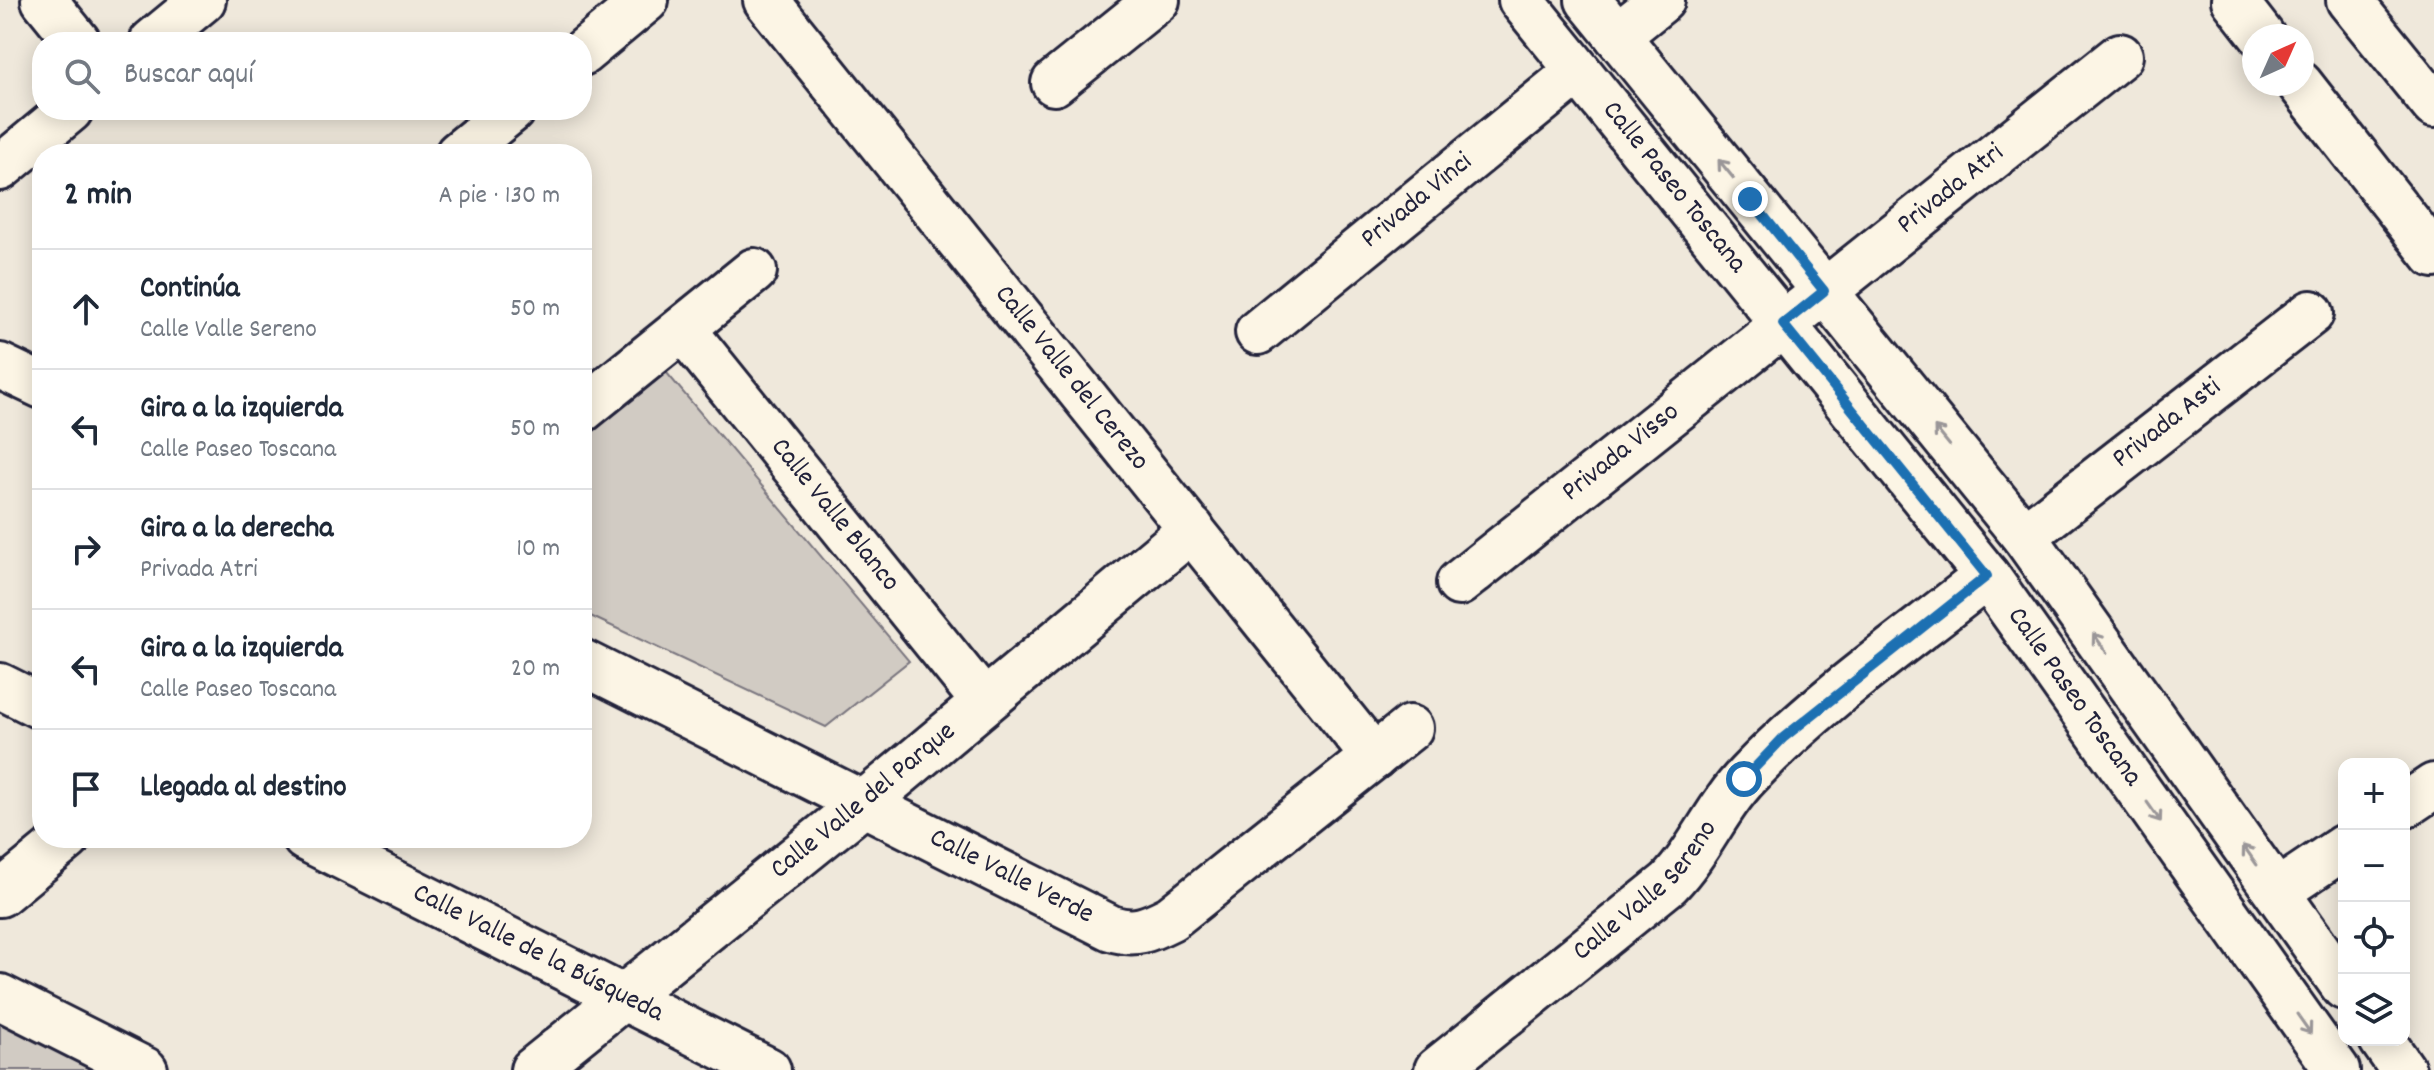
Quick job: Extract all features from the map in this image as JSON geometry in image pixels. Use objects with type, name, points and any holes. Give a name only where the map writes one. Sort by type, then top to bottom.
[{"type":"street","points":[[44,0],[70,32]]},
{"type":"street","points":[[164,32],[203,0]]},
{"type":"street","points":[[592,45],[646,0]]},
{"type":"street","name":"Calle Valle del Cerezo","points":[[766,0],[1374,757]]},
{"type":"street","points":[[1054,83],[1157,0]]},
{"type":"street","name":"Calle Paseo Toscana","points":[[1521,0],[1987,576],[2337,1070]]},
{"type":"street","name":"Calle Paseo Toscana","points":[[1588,0],[2024,536],[2338,978]]},
{"type":"street","points":[[1617,36],[1662,0]]},
{"type":"street","points":[[2234,0],[2253,24]]},
{"type":"street","points":[[2349,0],[2434,105]]},
{"type":"street","name":"Privada Atri","points":[[1783,324],[2120,56]]},
{"type":"street","name":"Privada Vinci","points":[[1258,332],[1578,71]]},
{"type":"street","points":[[2309,96],[2434,255]]},
{"type":"street","points":[[0,168],[58,120]]},
{"type":"street","points":[[470,144],[500,120]]},
{"type":"street","points":[[592,402],[754,271]]},
{"type":"street","name":"Privada Asti","points":[[2024,536],[2311,313]]},
{"type":"street","name":"Privada Visso","points":[[1459,583],[1783,324]]},
{"type":"street","name":"Calle Valle Blanco","points":[[683,329],[984,702]]},
{"type":"street","points":[[0,366],[32,381]]},
{"type":"street","name":"Calle Valle del Parque","points":[[533,1070],[863,804],[1192,529]]},
{"type":"street","name":"Calle Valle Sereno","points":[[1437,1070],[1669,883],[1684,868],[1744,779],[1783,738],[1987,576]]},
{"type":"street","name":"Calle Valle Verde","points":[[592,667],[1128,934],[1145,931],[1171,918],[1410,728]]},
{"type":"street","points":[[0,686],[32,702]]},
{"type":"street","points":[[2410,802],[2434,786]]},
{"type":"street","points":[[0,894],[56,848]]},
{"type":"street","name":"Calle Valle de la Búsqueda","points":[[325,848],[768,1070]]},
{"type":"street","points":[[2277,892],[2338,851]]},
{"type":"street","points":[[0,997],[145,1070]]},
{"type":"street","points":[[2386,1046],[2403,1070]]},
{"type":"shaded area","points":[[656,360],[909,661],[826,727],[592,617],[592,412]]},
{"type":"shaded area","points":[[0,1019],[100,1070],[0,1070]]},
{"type":"route","points":[[1744,779],[1783,738],[1987,576],[1783,324],[1824,291],[1750,199]]}]
